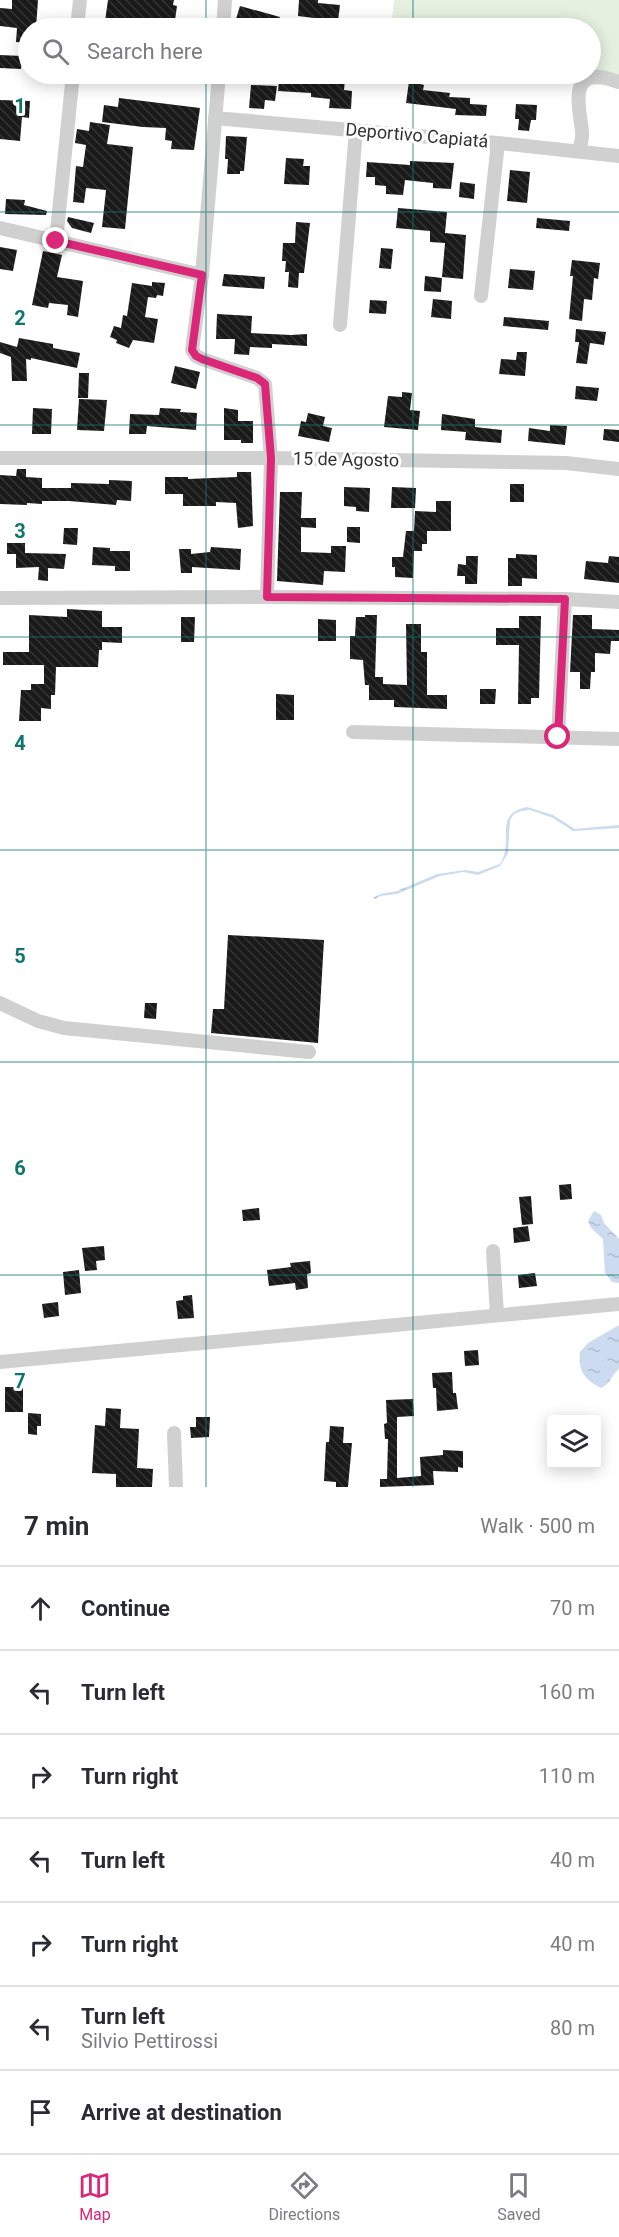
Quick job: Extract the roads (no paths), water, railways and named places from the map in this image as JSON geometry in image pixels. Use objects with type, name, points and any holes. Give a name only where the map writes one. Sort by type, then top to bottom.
[{"type":"street","points":[[78,18],[80,0]]},
{"type":"street","points":[[224,18],[225,0]]},
{"type":"street","points":[[601,77],[619,82]]},
{"type":"street","points":[[56,241],[72,84]]},
{"type":"street","points":[[218,84],[202,275],[192,350],[202,359],[257,378],[265,384],[271,458],[267,597]]},
{"type":"street","points":[[579,152],[583,136],[577,106],[579,91],[583,84]]},
{"type":"street","name":"Deportivo Capiatá","points":[[215,118],[498,142],[619,156]]},
{"type":"street","points":[[340,325],[356,130]]},
{"type":"street","points":[[481,296],[498,142]]},
{"type":"street","points":[[0,228],[202,275]]},
{"type":"street","name":"15 de Agosto","points":[[0,458],[271,458],[566,463],[619,469]]},
{"type":"street","points":[[0,598],[267,597],[565,599],[619,602]]},
{"type":"street","points":[[558,737],[565,599]]},
{"type":"street","points":[[353,732],[619,739]]},
{"type":"street","points":[[0,1003],[38,1021],[64,1028],[309,1052]]},
{"type":"street","points":[[493,1251],[497,1314]]},
{"type":"street","points":[[0,1362],[619,1304]]},
{"type":"street","points":[[174,1433],[176,1487]]},
{"type":"water","points":[[527,807],[553,815],[575,829],[619,825],[619,828],[573,831],[553,818],[530,810],[521,811],[514,814],[510,820],[508,853],[500,866],[478,875],[463,872],[440,876],[397,894],[373,898],[380,894],[397,891],[437,874],[466,870],[478,872],[500,864],[506,846],[507,822],[516,811]]},
{"type":"water","points":[[594,1211],[601,1215],[604,1223],[619,1239],[619,1283],[612,1282],[605,1273],[603,1239],[591,1228],[588,1221]]},
{"type":"water","points":[[619,1325],[619,1369],[601,1388],[583,1374],[580,1352],[588,1343]]}]
